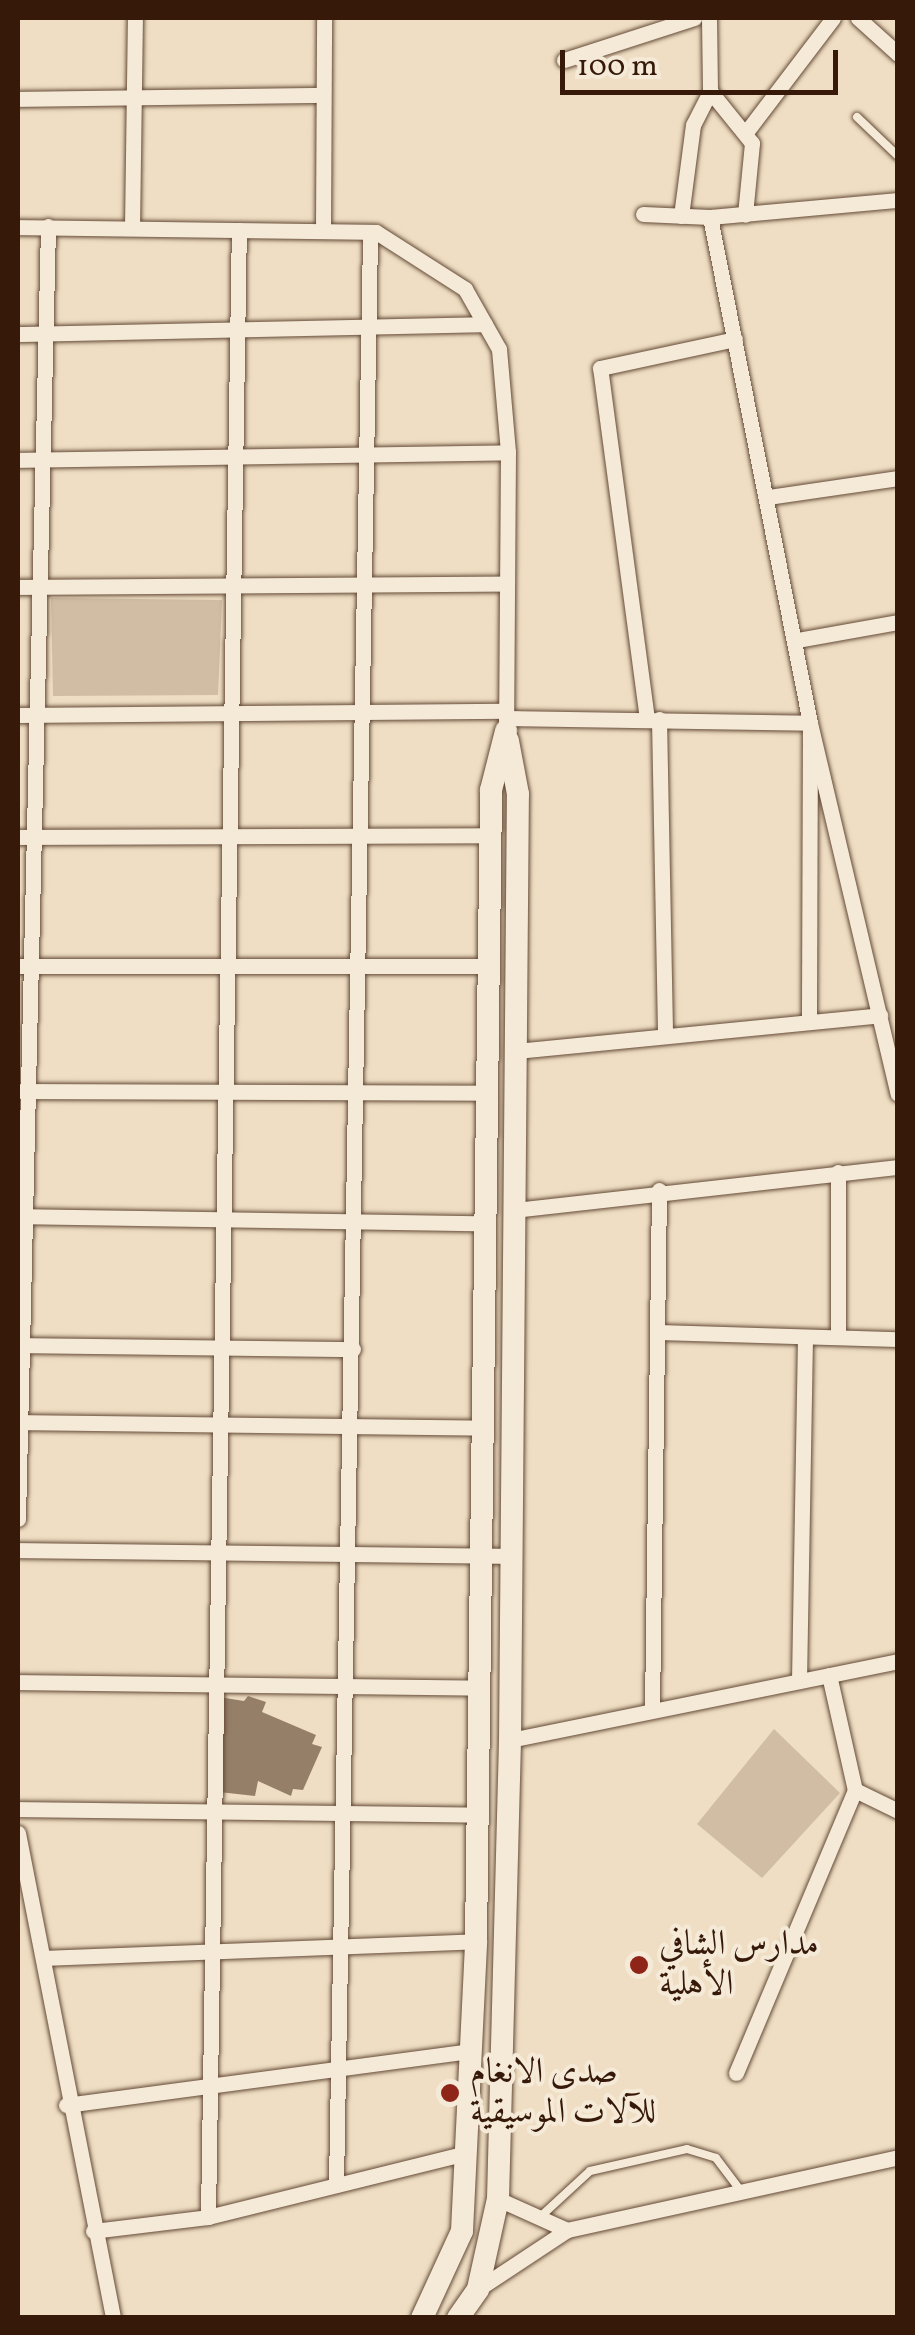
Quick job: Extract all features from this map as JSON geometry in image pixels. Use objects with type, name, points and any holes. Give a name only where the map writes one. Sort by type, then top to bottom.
[{"type":"street","points":[[132,228],[135,18]]},
{"type":"street","points":[[323,231],[324,18]]},
{"type":"street","points":[[564,60],[694,18]]},
{"type":"street","points":[[681,216],[692,125],[710,92],[709,18]]},
{"type":"street","points":[[747,131],[832,18]]},
{"type":"street","points":[[858,18],[898,54]]},
{"type":"street","points":[[710,92],[747,131],[752,142],[745,214]]},
{"type":"street","points":[[18,100],[324,95]]},
{"type":"street","points":[[644,214],[710,218],[898,200]]},
{"type":"street","points":[[710,218],[797,640],[810,722],[898,1094]]},
{"type":"street","points":[[18,1519],[25,837],[35,714],[48,226]]},
{"type":"street","points":[[18,227],[370,232],[465,289],[499,349],[508,452],[506,720],[518,794],[512,1556],[498,2198],[478,2289]]},
{"type":"street","points":[[208,2217],[205,2086],[214,1951],[240,230]]},
{"type":"street","points":[[336,2185],[336,2068],[346,1813],[370,232]]},
{"type":"street","points":[[18,334],[486,324]]},
{"type":"street","points":[[665,1036],[653,719],[600,368],[735,338]]},
{"type":"street","points":[[18,460],[508,452]]},
{"type":"street","points":[[768,497],[898,478]]},
{"type":"street","points":[[18,587],[507,584]]},
{"type":"street","points":[[797,640],[898,622]]},
{"type":"street","points":[[18,714],[362,712],[506,720],[810,722]]},
{"type":"street","points":[[422,2318],[462,2231],[476,1941],[491,790],[506,720]]},
{"type":"street","points":[[809,1021],[810,722]]},
{"type":"street","points":[[25,837],[490,835]]},
{"type":"street","points":[[23,966],[488,966]]},
{"type":"street","points":[[516,1051],[880,1014]]},
{"type":"street","points":[[22,1090],[487,1093]]},
{"type":"street","points":[[514,1210],[660,1190],[898,1167]]},
{"type":"street","points":[[838,1172],[838,1338]]},
{"type":"street","points":[[652,1710],[660,1190]]},
{"type":"street","points":[[21,1216],[485,1223]]},
{"type":"street","points":[[657,1332],[898,1339]]},
{"type":"street","points":[[799,1681],[804,1336]]},
{"type":"street","points":[[19,1345],[352,1349]]},
{"type":"street","points":[[18,1422],[483,1428]]},
{"type":"street","points":[[18,1550],[512,1556]]},
{"type":"street","points":[[510,1740],[898,1661]]},
{"type":"street","points":[[736,2074],[855,1790],[829,1674]]},
{"type":"street","points":[[18,1682],[480,1688]]},
{"type":"street","points":[[855,1790],[898,1811]]},
{"type":"street","points":[[18,1809],[478,1815]]},
{"type":"street","points":[[18,1833],[66,2105],[113,2318]]},
{"type":"street","points":[[43,1958],[476,1941]]},
{"type":"street","points":[[66,2105],[469,2050]]},
{"type":"street","points":[[93,2231],[208,2217],[466,2154]]},
{"type":"street","points":[[458,2318],[478,2289],[566,2230],[898,2157]]},
{"type":"street","points":[[498,2198],[566,2230]]},
{"type":"lane","points":[[858,117],[898,156]]},
{"type":"lane","points":[[539,2218],[590,2172],[687,2149],[716,2158],[740,2190]]},
{"type":"shaded area","points":[[51,598],[222,600],[218,695],[53,696]]},
{"type":"shaded area","points":[[774,1729],[840,1793],[762,1878],[697,1824]]},
{"type":"building","points":[[248,1696],[266,1702],[262,1712],[316,1735],[312,1744],[322,1747],[303,1790],[293,1789],[291,1796],[258,1781],[255,1796],[219,1792],[219,1697],[244,1701]]},
{"type":"place","name":"مدارس الشافي الأهلية","points":[[639,1965]]},
{"type":"place","name":"صدى الانغام للآلات الموسيقية","points":[[450,2093]]}]
